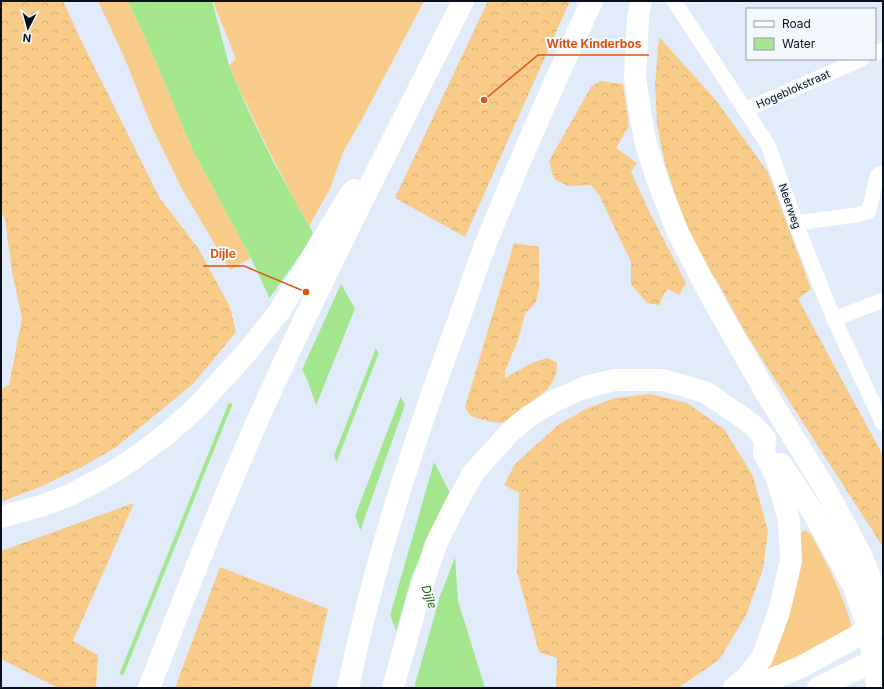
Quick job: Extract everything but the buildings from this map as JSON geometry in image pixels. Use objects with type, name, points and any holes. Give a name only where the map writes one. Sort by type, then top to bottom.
[{"type":"main road","points":[[1,517],[41,506],[70,495],[110,474],[136,457],[168,433],[195,409],[247,352],[279,312],[354,200],[380,166],[463,1]]},
{"type":"main road","points":[[348,688],[360,633],[394,508],[414,443],[439,372],[486,244],[542,109],[592,1]]},
{"type":"main road","points":[[639,9],[635,78],[645,140],[658,182],[678,233],[717,307],[768,396],[826,490],[862,557],[883,611]]},
{"type":"main road","points":[[149,688],[204,546],[354,200]]},
{"type":"main road","points":[[393,688],[419,595],[436,544],[474,472],[511,431],[528,418],[554,401],[586,387],[614,380],[663,380],[705,392],[745,419],[756,428],[765,439],[814,514],[876,626],[878,659],[818,688]]},
{"type":"main road","points":[[734,688],[747,677],[762,658],[779,612],[791,560],[789,520],[777,478],[764,453],[765,439]]},
{"type":"main road","points":[[862,557],[883,570]]},
{"type":"main road","points":[[751,688],[801,667],[876,626]]},
{"type":"street","name":"Neerweg","points":[[674,1],[768,145],[799,232],[834,319],[883,424]]},
{"type":"street","name":"Hogeblokstraat","points":[[745,110],[860,60]]},
{"type":"street","points":[[796,223],[868,212],[876,179],[878,175],[883,172]]},
{"type":"street","points":[[834,319],[883,300]]},
{"type":"street","points":[[877,688],[878,659]]},
{"type":"green space","points":[[1,1],[63,1],[159,197],[198,248],[230,307],[236,332],[194,383],[115,448],[80,468],[42,486],[1,502],[1,389],[9,385],[22,318],[12,272],[5,218],[1,212]]},
{"type":"green space","points":[[98,1],[128,1],[156,62],[193,151],[251,258],[230,270],[182,189],[151,125],[125,59]]},
{"type":"green space","points":[[213,1],[424,1],[343,152],[330,189],[309,226],[267,147],[229,65],[236,59]]},
{"type":"green space","points":[[488,1],[570,1],[465,237],[395,198]]},
{"type":"green space","points":[[659,37],[715,99],[768,172],[811,289],[798,299],[880,450],[883,459],[883,547],[746,334],[716,279],[702,265],[687,233],[664,160],[657,124],[655,85]]},
{"type":"green space","points":[[600,81],[623,84],[629,126],[616,148],[637,163],[631,172],[686,283],[679,295],[668,289],[659,305],[647,303],[631,284],[631,262],[599,195],[591,185],[568,186],[554,179],[549,161],[591,87]]},
{"type":"green space","points":[[514,243],[539,247],[539,288],[536,302],[525,314],[518,340],[505,371],[505,378],[532,363],[547,358],[557,363],[556,372],[551,385],[510,420],[503,423],[498,423],[473,417],[465,407]]},
{"type":"green space","points":[[651,394],[687,403],[724,429],[753,476],[768,531],[763,569],[746,615],[719,660],[678,688],[556,688],[557,658],[539,652],[517,572],[519,493],[504,485],[515,464],[558,425],[586,409],[615,398]]},
{"type":"green space","points":[[134,503],[73,641],[98,655],[96,688],[58,688],[1,659],[1,551]]},
{"type":"green space","points":[[804,530],[811,535],[829,569],[845,605],[852,629],[764,674],[800,534]]},
{"type":"green space","points":[[220,567],[328,609],[310,688],[175,688]]},
{"type":"water","points":[[128,1],[212,1],[229,65],[248,110],[273,161],[365,327],[451,495],[458,601],[485,688],[416,688],[308,382],[251,258],[193,151],[156,62]]},
{"type":"pier","points":[[314,231],[342,282],[301,372],[268,300],[303,251]]},
{"type":"pier","points":[[356,306],[377,345],[333,458],[315,408]]},
{"type":"pier","points":[[380,350],[402,393],[354,519],[335,466]]},
{"type":"pier","points":[[406,402],[435,459],[389,619],[359,534]]},
{"type":"pier","points":[[453,495],[457,553],[440,596],[414,688],[395,635],[412,575],[445,504]]},
{"type":"waterway","points":[[122,673],[230,405]]},
{"type":"place","name":"Witte Kinderbos","points":[[484,100]]},
{"type":"place","name":"Dijle","points":[[306,292]]}]
